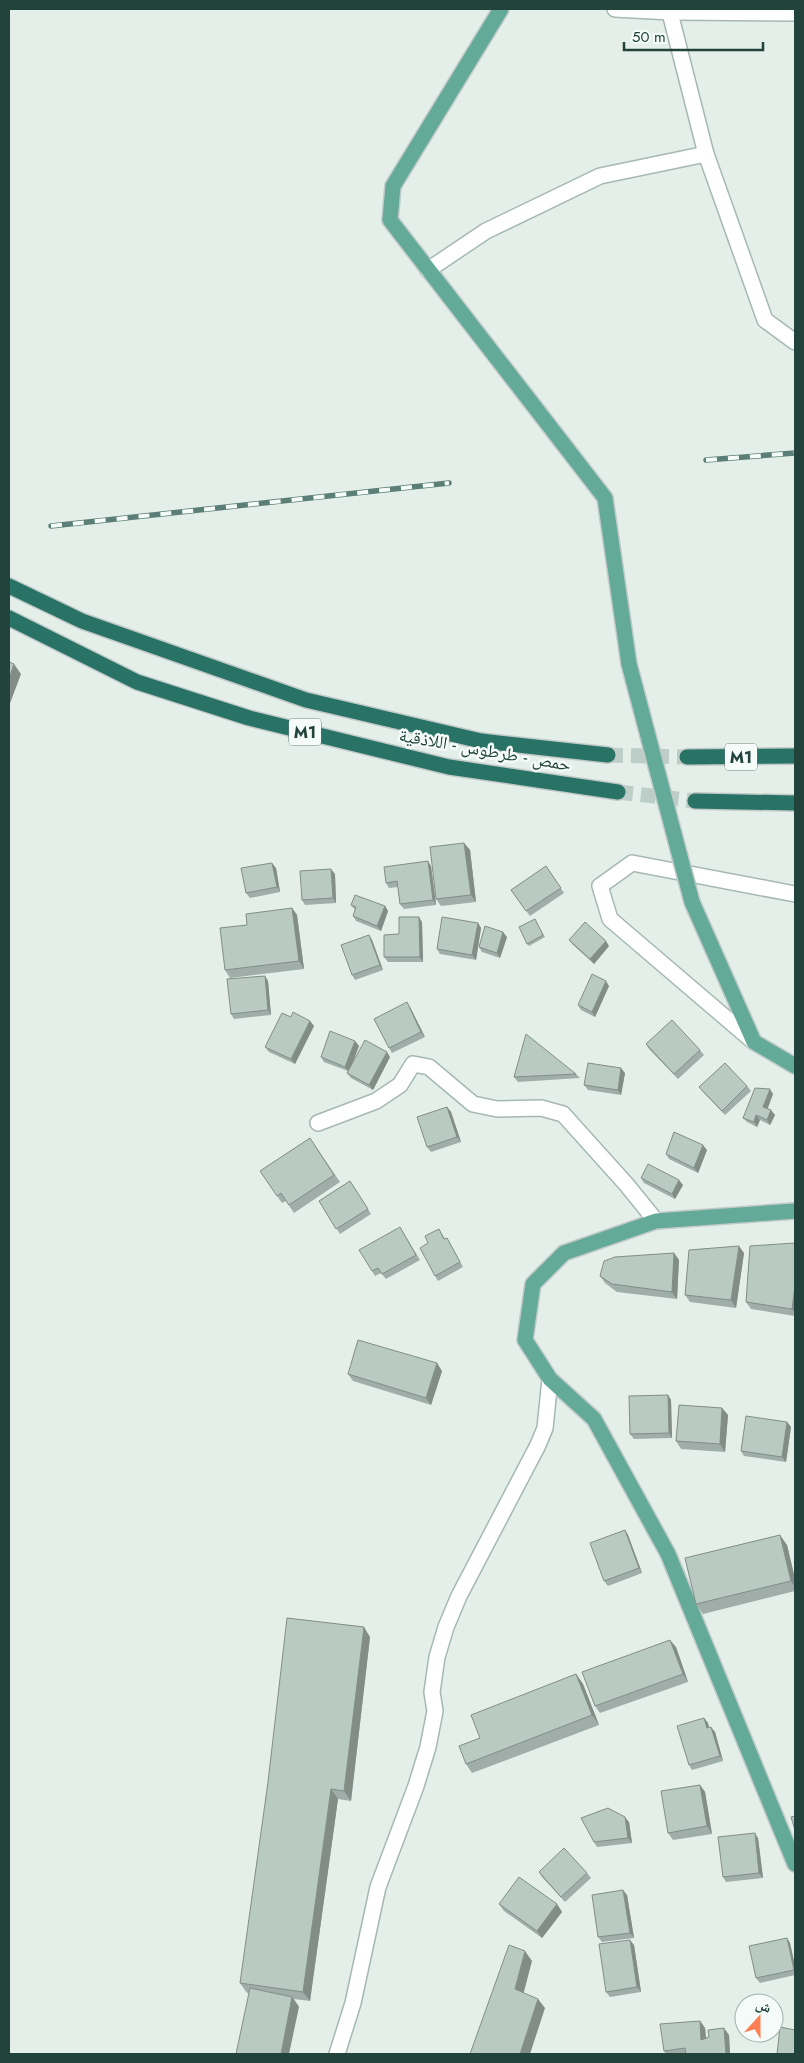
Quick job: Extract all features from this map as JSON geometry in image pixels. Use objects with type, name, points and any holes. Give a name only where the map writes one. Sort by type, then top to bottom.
[{"type":"highway","name":"حمص - طرطوس - اللاذقية","points":[[9,586],[82,621],[306,700],[482,742],[608,756]]},
{"type":"highway","name":"حمص - طرطوس - اللاذقية","points":[[9,618],[137,682],[249,718],[449,767],[618,792]]},
{"type":"highway","name":"M1","points":[[687,757],[795,756]]},
{"type":"highway","points":[[695,801],[795,803]]},
{"type":"main road","points":[[501,9],[393,186],[390,220],[605,498],[630,664],[692,902],[754,1042],[795,1066]]},
{"type":"main road","points":[[795,1211],[656,1221],[564,1253],[533,1284],[525,1340],[550,1379],[594,1419],[668,1554],[795,1864]]},
{"type":"street","points":[[616,9],[795,13]]},
{"type":"street","points":[[670,10],[706,154],[765,320],[795,342]]},
{"type":"street","points":[[428,270],[486,231],[600,176],[706,154]]},
{"type":"street","points":[[754,1042],[610,919],[600,886],[632,864],[795,894]]},
{"type":"street","points":[[318,1123],[376,1101],[400,1085],[413,1064],[429,1067],[473,1104],[497,1109],[541,1108],[563,1114],[626,1184],[656,1221]]},
{"type":"street","points":[[337,2054],[353,2003],[378,1887],[416,1786],[428,1747],[435,1711],[432,1692],[437,1657],[446,1627],[459,1596],[538,1445],[545,1428],[550,1379]]},
{"type":"building","points":[[9,662],[14,664],[9,679]]},
{"type":"building","points":[[464,843],[471,895],[436,899],[430,847]]},
{"type":"building","points":[[428,861],[433,900],[400,904],[397,881],[386,883],[384,867]]},
{"type":"building","points":[[272,863],[277,887],[246,893],[241,868]]},
{"type":"building","points":[[546,866],[561,888],[526,911],[511,890]]},
{"type":"building","points":[[331,869],[333,898],[302,900],[300,871]]},
{"type":"building","points":[[355,895],[385,906],[377,926],[353,916],[356,907],[351,905]]},
{"type":"building","points":[[292,908],[299,961],[225,970],[220,928],[247,925],[246,914]]},
{"type":"building","points":[[399,917],[419,917],[420,957],[384,957],[384,935],[399,934]]},
{"type":"building","points":[[442,917],[478,923],[472,955],[437,949]]},
{"type":"building","points":[[535,919],[543,935],[527,944],[519,927]]},
{"type":"building","points":[[585,922],[606,941],[590,959],[569,940]]},
{"type":"building","points":[[485,926],[503,932],[497,953],[479,947]]},
{"type":"building","points":[[369,935],[380,965],[352,975],[341,945]]},
{"type":"building","points":[[592,974],[606,981],[592,1012],[578,1005]]},
{"type":"building","points":[[265,976],[268,1010],[231,1014],[227,979]]},
{"type":"building","points":[[407,1002],[421,1032],[389,1048],[374,1019]]},
{"type":"building","points":[[293,1012],[310,1021],[291,1059],[265,1047],[282,1013],[291,1017]]},
{"type":"building","points":[[672,1020],[700,1050],[674,1074],[646,1044]]},
{"type":"building","points":[[330,1031],[355,1041],[345,1067],[321,1057]]},
{"type":"building","points":[[526,1034],[576,1074],[514,1077]]},
{"type":"building","points":[[365,1040],[387,1052],[369,1085],[347,1073]]},
{"type":"building","points":[[588,1063],[621,1068],[618,1090],[584,1085]]},
{"type":"building","points":[[725,1063],[747,1086],[722,1111],[699,1087]]},
{"type":"building","points":[[755,1088],[770,1089],[763,1107],[771,1110],[767,1120],[756,1115],[754,1122],[743,1118]]},
{"type":"building","points":[[447,1107],[457,1137],[427,1147],[417,1117]]},
{"type":"building","points":[[674,1132],[703,1145],[694,1168],[666,1154]]},
{"type":"building","points":[[310,1138],[334,1175],[289,1205],[281,1193],[277,1196],[260,1171]]},
{"type":"building","points":[[648,1164],[679,1180],[672,1194],[641,1178]]},
{"type":"building","points":[[350,1181],[368,1209],[336,1229],[319,1201]]},
{"type":"building","points":[[400,1227],[416,1255],[382,1274],[378,1268],[372,1271],[359,1250]]},
{"type":"building","points":[[439,1229],[444,1239],[447,1238],[460,1262],[435,1276],[420,1248],[428,1243],[425,1236]]},
{"type":"building","points":[[795,1243],[795,1286],[792,1309],[746,1302],[750,1246]]},
{"type":"building","points":[[739,1246],[731,1300],[685,1295],[689,1250]]},
{"type":"building","points":[[674,1253],[672,1292],[612,1284],[600,1276],[604,1261],[615,1257]]},
{"type":"building","points":[[358,1340],[437,1363],[426,1398],[348,1374]]},
{"type":"building","points":[[668,1395],[669,1433],[630,1434],[629,1396]]},
{"type":"building","points":[[679,1405],[722,1408],[720,1444],[676,1441]]},
{"type":"building","points":[[746,1416],[787,1422],[782,1457],[741,1451]]},
{"type":"building","points":[[625,1530],[639,1568],[604,1581],[590,1543]]},
{"type":"building","points":[[780,1535],[791,1581],[696,1604],[685,1558]]},
{"type":"building","points":[[287,1618],[364,1627],[344,1791],[331,1789],[303,1992],[240,1983],[268,1782]]},
{"type":"building","points":[[670,1640],[683,1674],[595,1706],[582,1672]]},
{"type":"building","points":[[576,1674],[592,1715],[466,1764],[459,1746],[480,1738],[471,1715]]},
{"type":"building","points":[[704,1718],[707,1728],[711,1727],[720,1756],[689,1765],[677,1726]]},
{"type":"building","points":[[700,1785],[707,1826],[668,1833],[661,1791]]},
{"type":"building","points":[[608,1808],[625,1817],[628,1838],[594,1842],[581,1818]]},
{"type":"building","points":[[795,1816],[795,1830],[791,1817]]},
{"type":"building","points":[[755,1833],[759,1873],[723,1877],[718,1837]]},
{"type":"building","points":[[564,1848],[587,1873],[561,1897],[539,1872]]},
{"type":"building","points":[[519,1877],[557,1904],[537,1931],[499,1904]]},
{"type":"building","points":[[623,1890],[630,1933],[598,1937],[592,1895]]},
{"type":"building","points":[[787,1938],[794,1970],[756,1978],[749,1946]]},
{"type":"building","points":[[630,1940],[637,1987],[606,1992],[599,1944]]},
{"type":"building","points":[[509,1945],[525,1951],[515,1989],[538,1999],[520,2054],[470,2054]]},
{"type":"building","points":[[250,1988],[292,1997],[281,2054],[236,2054]]},
{"type":"building","points":[[700,2021],[701,2040],[709,2037],[708,2030],[724,2028],[726,2054],[686,2054],[685,2048],[664,2051],[660,2024]]},
{"type":"building","points":[[784,2028],[795,2030],[795,2054],[777,2054],[778,2043],[784,2043]]},
{"type":"tunnel","points":[[608,755],[687,757]]},
{"type":"tunnel","points":[[618,792],[695,801]]},
{"type":"railway","points":[[706,460],[795,453]]},
{"type":"railway","points":[[51,526],[449,483]]}]
